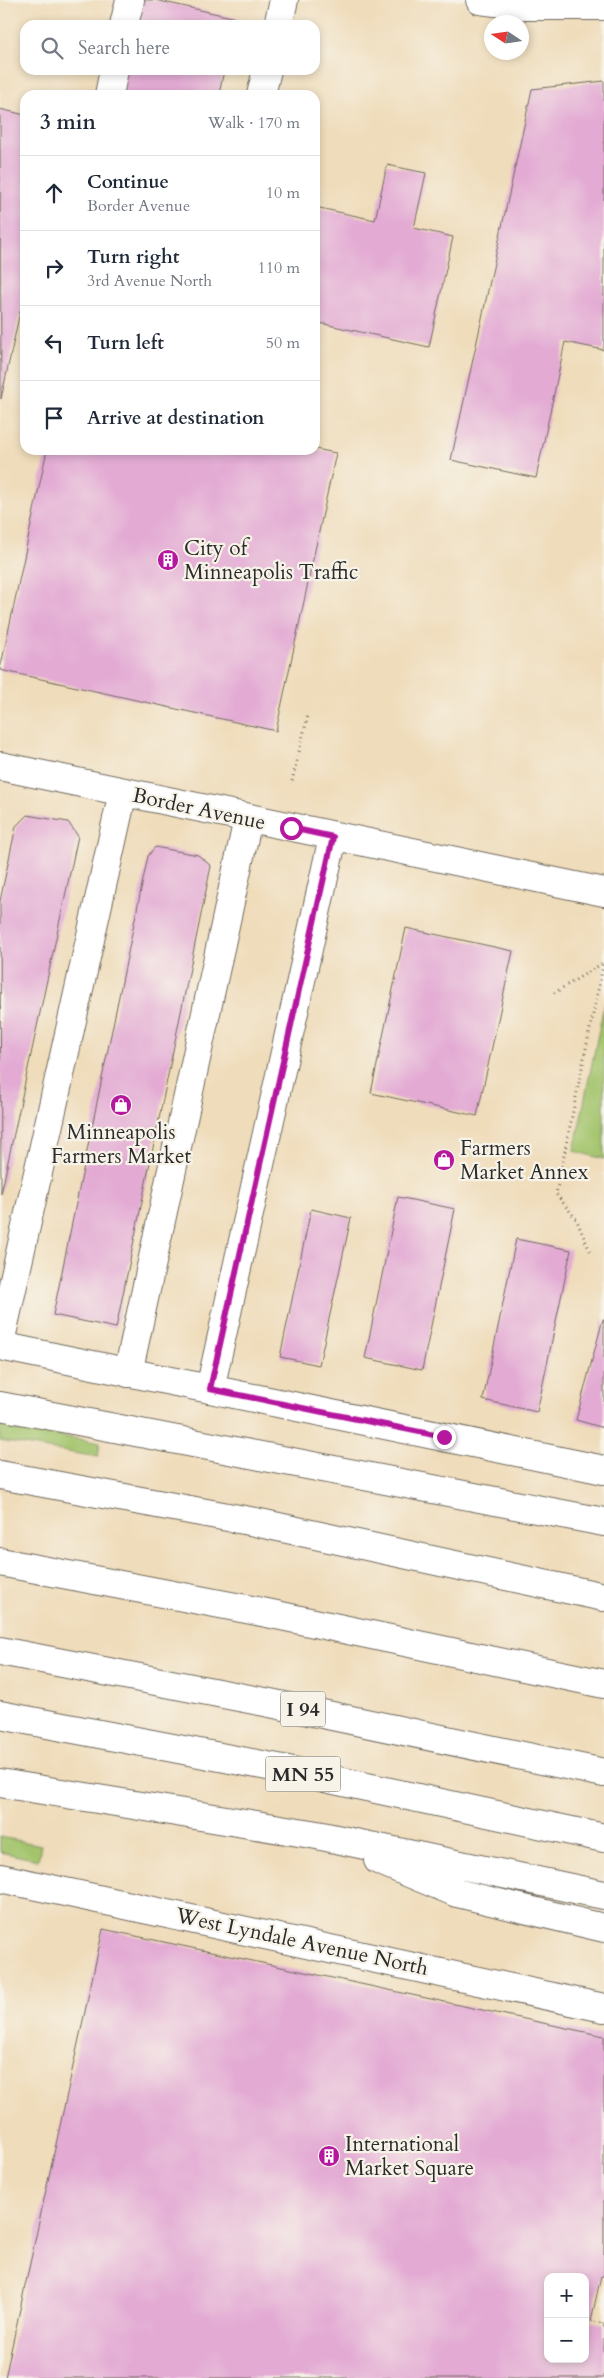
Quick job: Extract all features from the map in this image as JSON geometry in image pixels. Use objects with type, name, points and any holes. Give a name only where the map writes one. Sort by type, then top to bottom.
[{"type":"main road","points":[[125,20],[130,0]]},
{"type":"main road","points":[[279,20],[284,0]]},
{"type":"main road","points":[[480,0],[527,6],[604,6]]},
{"type":"main road","points":[[110,90],[113,75]]},
{"type":"main road","points":[[262,90],[266,75]]},
{"type":"main road","name":"Border Avenue","points":[[0,766],[333,837],[385,846],[604,892]]},
{"type":"main road","points":[[123,792],[0,1345],[604,1470]]},
{"type":"main road","points":[[128,1373],[248,819]]},
{"type":"main road","points":[[210,1389],[333,837]]},
{"type":"main road","points":[[0,1406],[604,1522]]},
{"type":"main road","points":[[0,1475],[255,1522],[604,1597]]},
{"type":"main road","points":[[0,1562],[267,1613],[604,1684]]},
{"type":"main road","name":"I 94","points":[[0,1651],[261,1701],[604,1774]]},
{"type":"main road","name":"MN 55","points":[[0,1715],[283,1769],[604,1838]]},
{"type":"main road","points":[[0,1782],[317,1835],[604,1895]]},
{"type":"main road","points":[[317,1835],[457,1893],[604,1928]]},
{"type":"main road","name":"West Lyndale Avenue North","points":[[0,1878],[604,2008]]},
{"type":"path","points":[[292,781],[308,715]]},
{"type":"path","points":[[554,993],[604,962]]},
{"type":"path","points":[[590,1251],[576,1219],[556,1194],[604,962]]},
{"type":"green space","points":[[604,1005],[604,1159],[574,1151]]},
{"type":"green space","points":[[0,1425],[100,1443],[98,1457],[0,1441]]},
{"type":"green space","points":[[0,1837],[41,1845],[38,1860],[0,1852]]},
{"type":"building","points":[[140,0],[155,0],[236,18],[235,20],[135,20]]},
{"type":"building","points":[[124,75],[223,75],[220,90],[120,90]]},
{"type":"building","points":[[604,81],[604,350],[565,342],[536,478],[451,460],[532,89]]},
{"type":"building","points":[[0,109],[20,114],[20,312],[1,399]]},
{"type":"building","points":[[387,165],[426,173],[414,228],[453,237],[429,347],[320,323],[320,208],[375,220]]},
{"type":"building","name":"City of Minneapolis Traffic","points":[[320,450],[336,453],[276,731],[0,670],[46,455],[320,455]]},
{"type":"building","points":[[27,815],[68,822],[78,836],[1,1194],[0,901],[16,826]]},
{"type":"building","points":[[155,847],[198,855],[211,866],[116,1328],[53,1315],[148,856]]},
{"type":"building","points":[[406,928],[513,951],[477,1116],[371,1093]]},
{"type":"building","points":[[398,1197],[455,1209],[422,1370],[365,1358]]},
{"type":"building","points":[[311,1209],[351,1218],[319,1365],[280,1357]]},
{"type":"building","points":[[516,1239],[571,1250],[537,1412],[483,1400]]},
{"type":"building","points":[[604,1319],[604,1428],[576,1420]]},
{"type":"building","name":"International Market Square","points":[[103,1929],[604,2036],[604,2276],[601,2276],[591,2321],[604,2324],[604,2378],[5,2378]]},
{"type":"place","name":"City of Minneapolis Traffic","points":[[168,560]]},
{"type":"place","name":"Minneapolis Farmers Market","points":[[121,1105]]},
{"type":"place","name":"Farmers Market Annex","points":[[444,1160]]},
{"type":"place","name":"International Market Square","points":[[329,2156]]},
{"type":"route","points":[[291,828],[333,837],[210,1389],[444,1437]]}]
